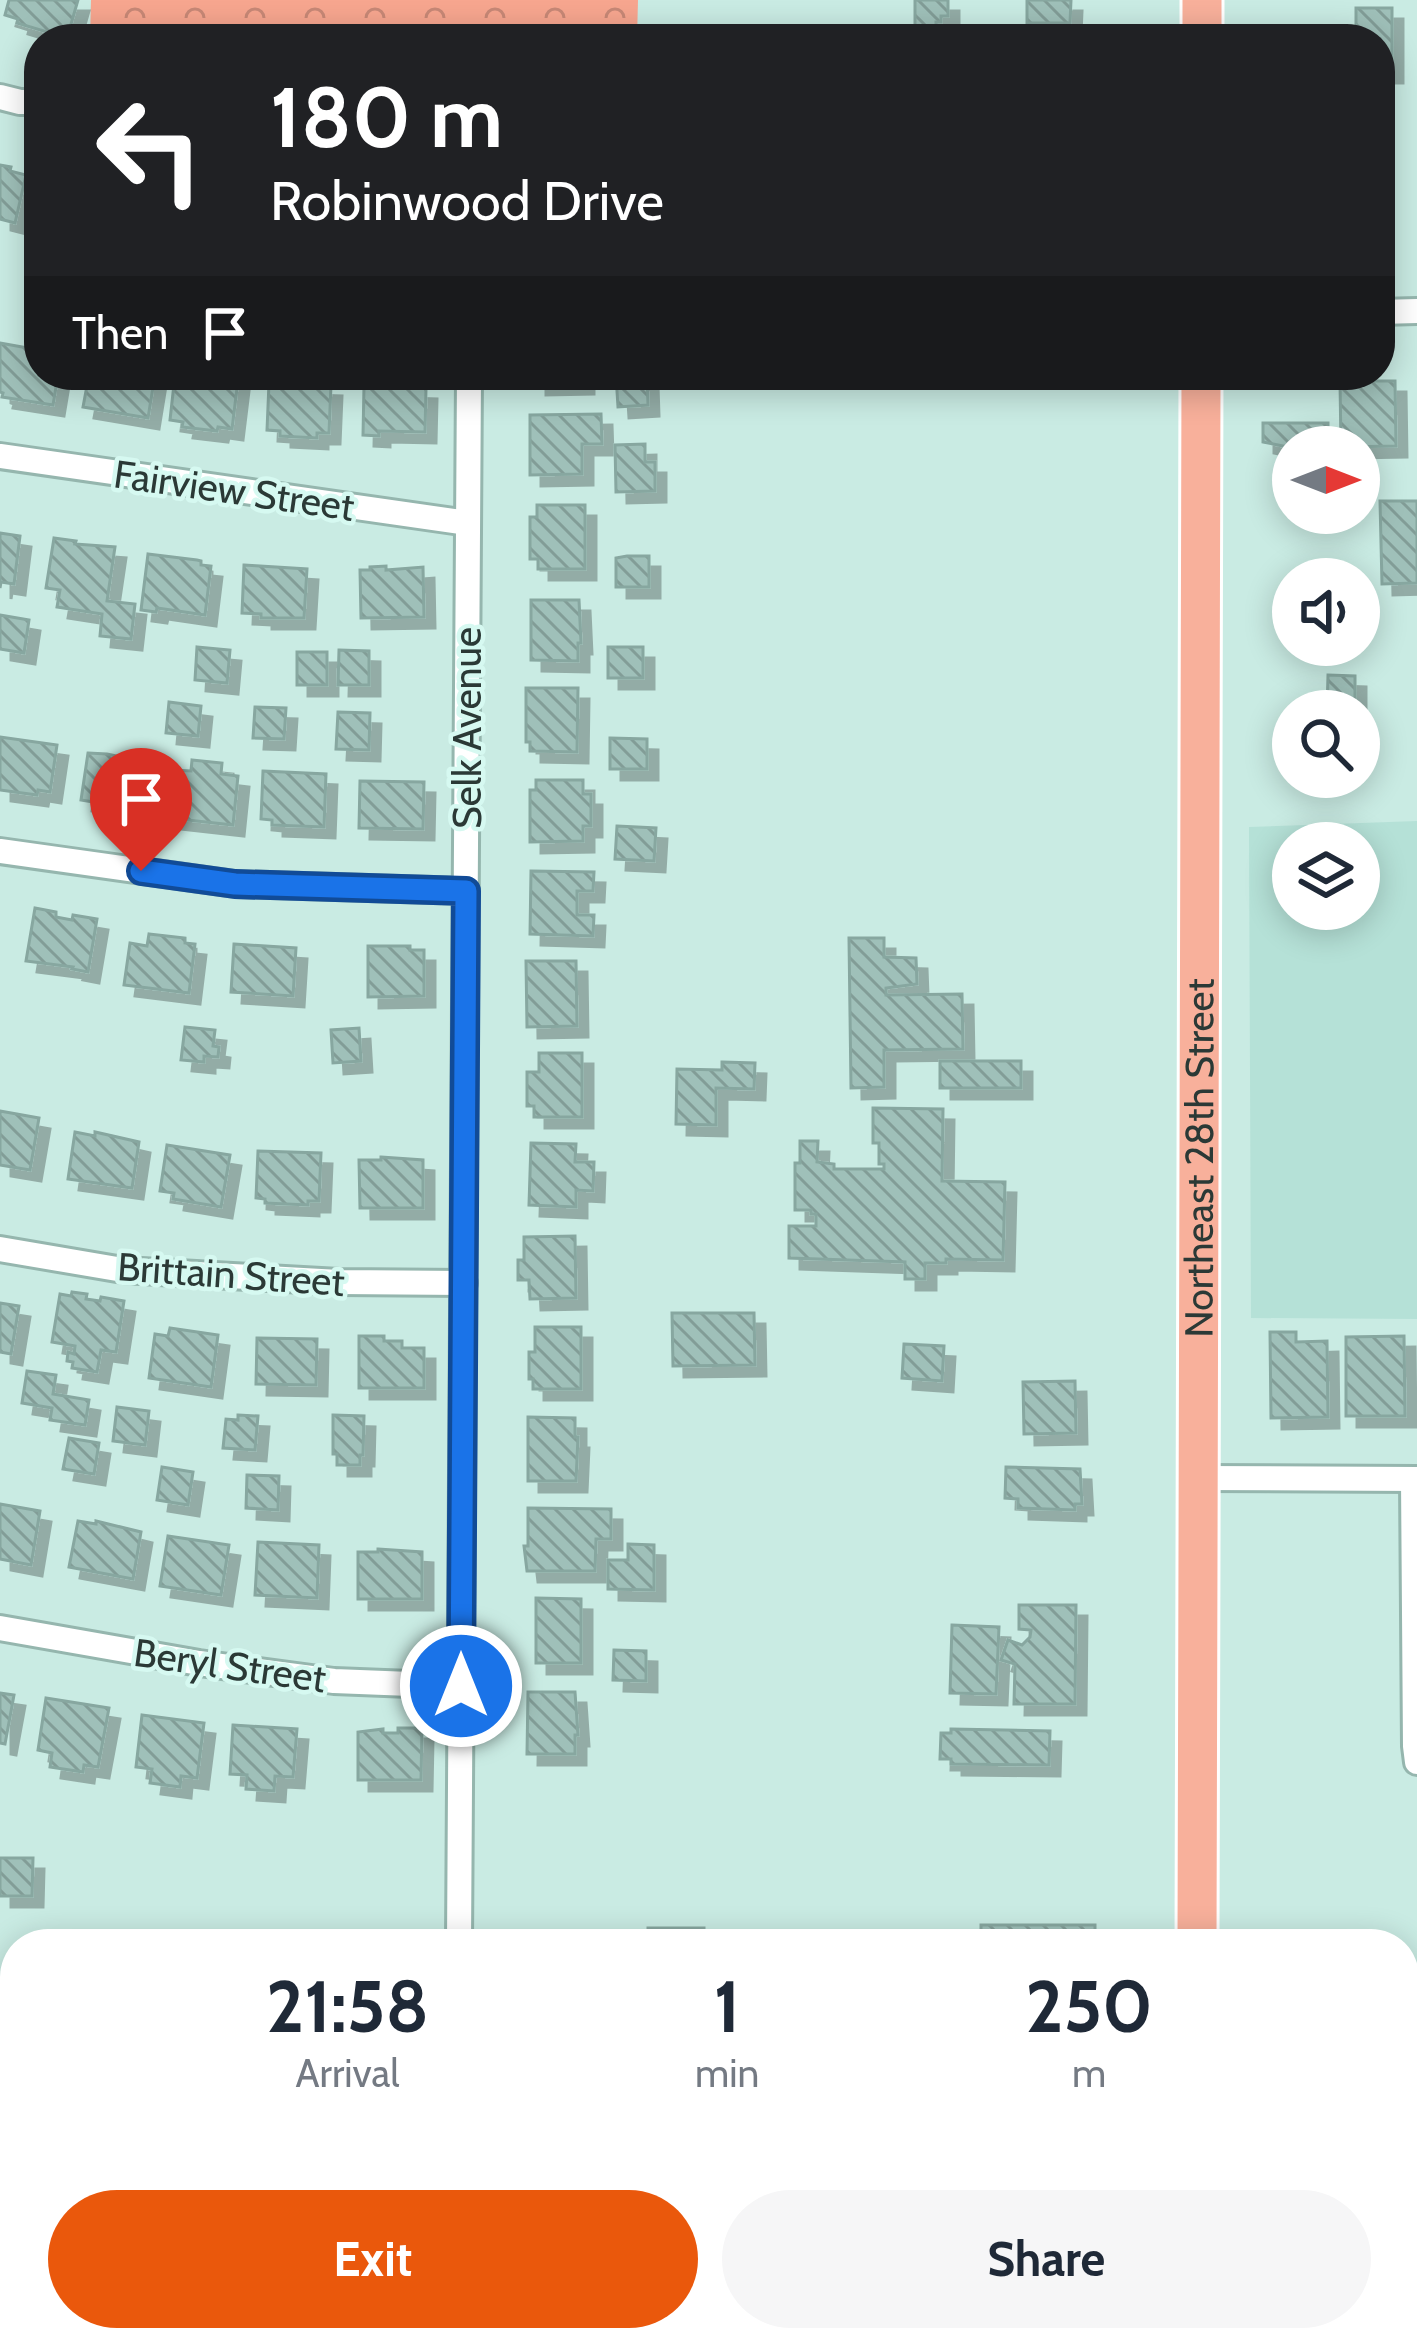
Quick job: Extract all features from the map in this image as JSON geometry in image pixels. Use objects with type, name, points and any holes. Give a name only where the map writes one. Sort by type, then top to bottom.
[{"type":"main road","name":"Northeast 28th Street","points":[[1197,1929],[1201,390]]},
{"type":"street","name":"Selk Avenue","points":[[459,1929],[469,390]]},
{"type":"street","name":"Fairview Street","points":[[0,456],[468,523]]},
{"type":"street","points":[[0,851],[235,884],[466,891]]},
{"type":"street","name":"Brittain Street","points":[[0,1249],[123,1270],[339,1282],[464,1283]]},
{"type":"street","points":[[1198,1478],[1415,1478],[1417,1762]]},
{"type":"street","name":"Beryl Street","points":[[0,1628],[334,1681],[461,1686]]},
{"type":"shaded area","points":[[1417,821],[1417,1319],[1251,1318],[1249,827],[1272,826],[1272,930],[1380,930],[1380,822]]},
{"type":"green space","points":[[91,0],[638,0],[637,24],[90,24]]},
{"type":"building","points":[[9,0],[78,0],[71,24],[24,25],[5,15]]},
{"type":"building","points":[[915,0],[948,0],[948,16],[941,16],[941,22],[915,24]]},
{"type":"building","points":[[1027,0],[1071,0],[1070,23],[1027,23]]},
{"type":"building","points":[[1356,8],[1392,8],[1392,24],[1356,24]]},
{"type":"building","points":[[0,165],[24,174],[24,184],[15,223],[0,219]]},
{"type":"building","points":[[0,343],[24,347],[24,390],[56,390],[53,405],[2,397]]},
{"type":"building","points":[[1395,381],[1396,446],[1380,446],[1380,426],[1341,426],[1340,390],[1395,390]]},
{"type":"building","points":[[86,390],[153,390],[148,418],[83,407]]},
{"type":"building","points":[[173,390],[237,390],[232,429],[182,427],[183,422],[170,420]]},
{"type":"building","points":[[269,390],[331,390],[329,433],[317,433],[317,438],[280,436],[280,431],[267,430]]},
{"type":"building","points":[[364,390],[426,390],[425,432],[363,435]]},
{"type":"building","points":[[617,390],[648,390],[648,405],[618,407]]},
{"type":"building","points":[[601,414],[602,444],[582,444],[582,474],[530,475],[530,415]]},
{"type":"building","points":[[1263,423],[1328,423],[1272,426],[1272,444],[1263,442]]},
{"type":"building","points":[[645,444],[645,462],[655,462],[655,491],[616,492],[615,445]]},
{"type":"building","points":[[1380,501],[1417,501],[1417,583],[1382,584]]},
{"type":"building","points":[[537,505],[585,505],[585,569],[538,569],[538,559],[530,559],[530,517],[537,517]]},
{"type":"building","points":[[0,533],[20,536],[14,584],[1,582],[0,588]]},
{"type":"building","points":[[54,538],[115,547],[107,601],[135,604],[131,639],[100,636],[102,614],[57,607],[60,590],[46,588]]},
{"type":"building","points":[[148,554],[211,566],[205,615],[141,610]]},
{"type":"building","points":[[649,556],[649,587],[616,587],[616,558]]},
{"type":"building","points":[[244,565],[307,569],[304,618],[242,613]]},
{"type":"building","points":[[386,566],[386,570],[423,567],[424,617],[361,618],[360,570]]},
{"type":"building","points":[[531,600],[579,600],[578,661],[531,660]]},
{"type":"building","points":[[0,615],[29,620],[24,653],[0,649]]},
{"type":"building","points":[[197,647],[230,650],[227,683],[195,680]]},
{"type":"building","points":[[608,647],[643,647],[643,678],[608,678]]},
{"type":"building","points":[[339,650],[369,651],[369,685],[338,685]]},
{"type":"building","points":[[297,652],[327,652],[327,685],[297,685]]},
{"type":"building","points":[[1328,675],[1355,676],[1355,690],[1328,690]]},
{"type":"building","points":[[526,688],[578,688],[577,752],[530,751]]},
{"type":"building","points":[[169,702],[201,706],[198,736],[166,733]]},
{"type":"building","points":[[255,707],[286,708],[284,739],[253,738]]},
{"type":"building","points":[[338,712],[370,713],[369,750],[336,749]]},
{"type":"building","points":[[0,737],[57,745],[50,792],[0,790]]},
{"type":"building","points":[[610,738],[647,739],[647,769],[610,769]]},
{"type":"building","points":[[88,753],[150,763],[142,810],[81,800]]},
{"type":"building","points":[[192,760],[222,763],[221,774],[238,776],[233,825],[169,818],[174,770],[191,771]]},
{"type":"building","points":[[263,771],[326,774],[324,827],[272,825],[272,820],[261,819]]},
{"type":"building","points":[[536,780],[583,780],[583,794],[591,794],[591,826],[583,826],[583,841],[530,842],[530,790],[536,790]]},
{"type":"building","points":[[360,781],[424,782],[423,829],[359,828]]},
{"type":"building","points":[[617,826],[656,828],[654,861],[615,859]]},
{"type":"building","points":[[531,871],[594,872],[593,891],[577,891],[577,915],[594,915],[593,936],[530,934]]},
{"type":"building","points":[[35,908],[72,920],[73,915],[97,919],[88,972],[26,961]]},
{"type":"building","points":[[149,934],[185,938],[185,943],[195,944],[189,993],[124,985],[130,943],[147,946]]},
{"type":"building","points":[[849,938],[884,938],[884,957],[916,958],[917,984],[886,988],[886,995],[962,994],[963,1049],[884,1050],[884,1087],[851,1088]]},
{"type":"building","points":[[234,944],[296,948],[293,996],[231,992]]},
{"type":"building","points":[[368,946],[424,950],[424,996],[368,997]]},
{"type":"building","points":[[526,961],[576,961],[577,1026],[527,1027]]},
{"type":"building","points":[[185,1027],[215,1030],[213,1046],[219,1047],[218,1057],[204,1056],[204,1062],[181,1060]]},
{"type":"building","points":[[359,1028],[361,1061],[333,1063],[331,1030]]},
{"type":"building","points":[[539,1053],[582,1053],[582,1117],[534,1117],[534,1106],[527,1106],[527,1072],[539,1072]]},
{"type":"building","points":[[940,1061],[1021,1061],[1021,1088],[940,1088]]},
{"type":"building","points":[[722,1062],[755,1063],[754,1089],[716,1088],[716,1125],[676,1124],[677,1069],[722,1070]]},
{"type":"building","points":[[873,1108],[943,1109],[942,1181],[1005,1182],[1003,1260],[925,1263],[925,1279],[905,1279],[905,1262],[789,1258],[789,1226],[816,1226],[811,1210],[795,1210],[800,1141],[818,1141],[817,1162],[834,1164],[834,1169],[884,1169],[879,1164],[879,1143],[873,1143]]},
{"type":"building","points":[[0,1111],[39,1118],[30,1170],[0,1165]]},
{"type":"building","points":[[75,1132],[139,1142],[132,1188],[68,1179]]},
{"type":"building","points":[[531,1143],[576,1144],[575,1162],[594,1162],[593,1191],[576,1190],[576,1207],[529,1205]]},
{"type":"building","points":[[167,1145],[230,1155],[221,1207],[173,1199],[174,1193],[160,1191]]},
{"type":"building","points":[[258,1151],[321,1153],[319,1201],[265,1203],[256,1198]]},
{"type":"building","points":[[359,1160],[423,1160],[423,1208],[360,1208]]},
{"type":"building","points":[[575,1236],[576,1298],[530,1299],[529,1280],[518,1280],[524,1237]]},
{"type":"building","points":[[72,1292],[87,1294],[86,1299],[124,1301],[116,1352],[101,1350],[97,1372],[72,1368],[68,1352],[74,1354],[75,1346],[52,1342],[60,1294],[71,1296]]},
{"type":"building","points":[[0,1303],[19,1306],[11,1354],[0,1352]]},
{"type":"building","points":[[672,1313],[754,1313],[755,1365],[673,1366]]},
{"type":"building","points":[[535,1327],[581,1327],[581,1389],[533,1389],[529,1352],[535,1352]]},
{"type":"building","points":[[170,1328],[218,1335],[211,1387],[149,1378],[155,1334],[168,1336]]},
{"type":"building","points":[[1270,1332],[1296,1332],[1296,1342],[1327,1341],[1328,1417],[1271,1418]]},
{"type":"building","points":[[359,1336],[384,1336],[384,1341],[402,1341],[402,1348],[424,1348],[424,1388],[359,1388]]},
{"type":"building","points":[[1404,1336],[1405,1416],[1346,1416],[1346,1337]]},
{"type":"building","points":[[257,1338],[317,1339],[316,1385],[256,1384]]},
{"type":"building","points":[[904,1344],[944,1346],[942,1381],[902,1378]]},
{"type":"building","points":[[27,1371],[56,1375],[53,1394],[89,1400],[85,1425],[50,1420],[52,1408],[22,1403]]},
{"type":"building","points":[[1075,1381],[1076,1433],[1024,1434],[1023,1382]]},
{"type":"building","points":[[117,1407],[149,1411],[145,1445],[113,1441]]},
{"type":"building","points":[[238,1415],[258,1416],[255,1450],[223,1448],[226,1419],[238,1420]]},
{"type":"building","points":[[333,1415],[364,1416],[360,1465],[337,1465]]},
{"type":"building","points":[[528,1417],[575,1418],[576,1481],[528,1481]]},
{"type":"building","points":[[69,1438],[99,1443],[94,1474],[63,1469]]},
{"type":"building","points":[[162,1467],[193,1472],[188,1505],[157,1500]]},
{"type":"building","points":[[1006,1467],[1080,1469],[1082,1504],[1075,1504],[1075,1510],[1018,1508],[1018,1499],[1005,1498]]},
{"type":"building","points":[[247,1475],[279,1476],[278,1510],[246,1508]]},
{"type":"building","points":[[0,1504],[40,1511],[31,1565],[0,1559]]},
{"type":"building","points":[[528,1508],[611,1509],[611,1539],[596,1539],[595,1571],[527,1571]]},
{"type":"building","points":[[78,1521],[141,1532],[133,1579],[69,1567]]},
{"type":"building","points":[[168,1536],[229,1545],[221,1595],[160,1586]]},
{"type":"building","points":[[258,1542],[319,1545],[317,1598],[255,1595]]},
{"type":"building","points":[[628,1544],[654,1545],[654,1590],[608,1589],[608,1560],[628,1560]]},
{"type":"building","points":[[358,1552],[422,1552],[422,1599],[358,1599]]},
{"type":"building","points":[[536,1598],[581,1599],[581,1663],[536,1663]]},
{"type":"building","points":[[1019,1605],[1076,1605],[1075,1704],[1014,1704],[1015,1664],[1001,1660],[1008,1640],[1022,1645],[1030,1637],[1031,1630],[1019,1629]]},
{"type":"building","points":[[952,1625],[999,1627],[996,1694],[950,1693]]},
{"type":"building","points":[[614,1650],[646,1651],[646,1681],[613,1680]]},
{"type":"building","points":[[528,1692],[575,1692],[575,1754],[527,1754]]},
{"type":"building","points":[[0,1693],[14,1695],[5,1744],[0,1743]]},
{"type":"building","points":[[46,1698],[109,1708],[98,1767],[84,1765],[83,1772],[50,1767],[52,1753],[38,1750]]},
{"type":"building","points":[[142,1715],[204,1723],[197,1778],[181,1776],[180,1787],[150,1783],[152,1769],[136,1767]]},
{"type":"building","points":[[233,1725],[297,1729],[293,1777],[275,1776],[274,1791],[246,1789],[247,1775],[230,1774]]},
{"type":"building","points":[[398,1728],[422,1728],[421,1780],[358,1780],[358,1732],[383,1729],[383,1733],[398,1733]]},
{"type":"building","points":[[951,1729],[1050,1731],[1049,1765],[951,1764],[951,1759],[940,1759],[941,1733],[951,1733]]},
{"type":"building","points":[[0,1858],[33,1858],[32,1896],[0,1896]]},
{"type":"building","points":[[981,1925],[1095,1925],[1095,1929],[981,1929]]},
{"type":"route","points":[[141,871],[235,884],[466,891],[461,1686]]}]
